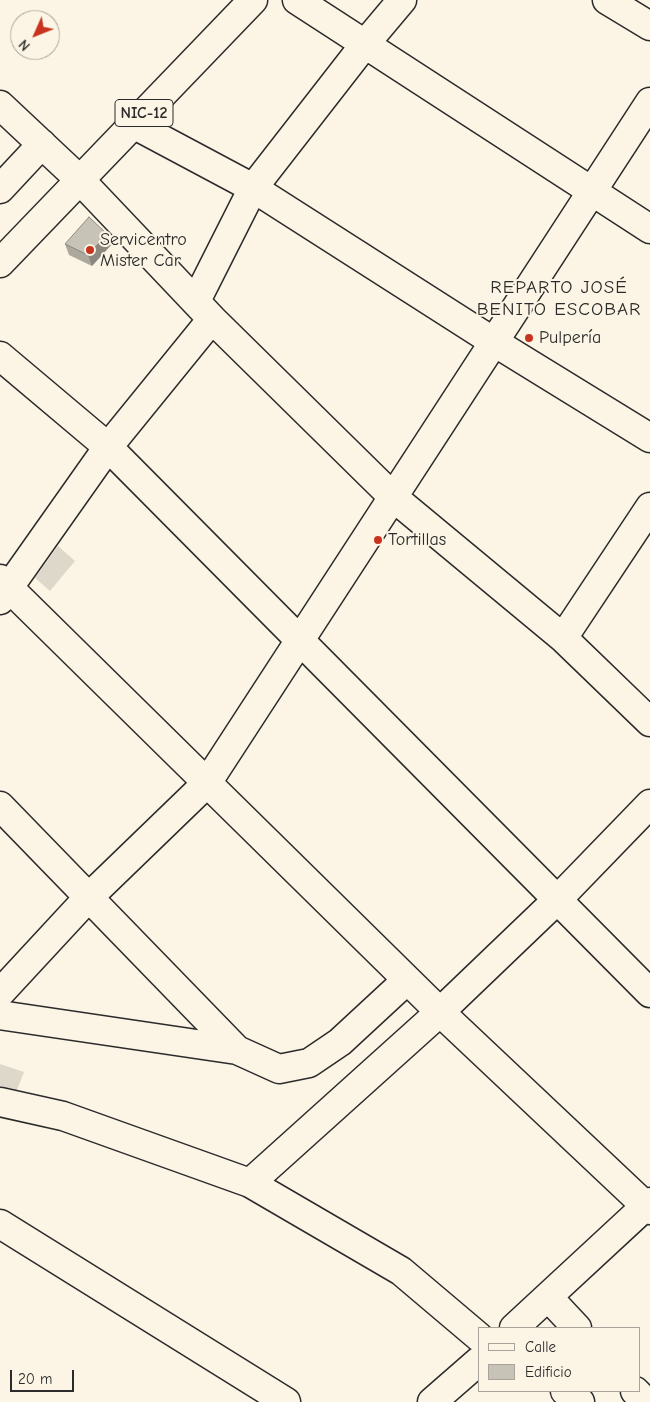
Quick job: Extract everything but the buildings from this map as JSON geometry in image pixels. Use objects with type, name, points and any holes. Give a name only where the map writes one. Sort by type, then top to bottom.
[{"type":"main road","name":"NIC-12","points":[[0,263],[34,226],[81,181],[133,124],[253,0]]},
{"type":"main road","points":[[297,0],[650,229]]},
{"type":"main road","points":[[402,0],[365,44],[253,188],[204,310],[108,447],[3,588],[207,783],[440,1012],[649,1206],[515,1327]]},
{"type":"main road","points":[[607,0],[650,26]]},
{"type":"main road","points":[[0,993],[88,898],[207,783],[650,102]]},
{"type":"main road","points":[[0,105],[81,181],[204,310],[393,497],[563,638],[650,722]]},
{"type":"main road","points":[[133,124],[253,188],[494,342],[650,438]]},
{"type":"main road","points":[[0,189],[42,144]]},
{"type":"main road","points":[[0,356],[108,447],[650,992]]},
{"type":"main road","points":[[563,638],[650,507]]},
{"type":"main road","points":[[250,1183],[440,1012],[558,899],[650,804]]},
{"type":"main road","points":[[0,806],[237,1050]]},
{"type":"main road","points":[[0,1015],[237,1050],[279,1069],[309,1064],[340,1042],[407,980]]},
{"type":"main road","points":[[0,1102],[63,1116],[250,1183],[401,1270],[478,1336]]},
{"type":"main road","points":[[0,1224],[286,1402]]},
{"type":"main road","points":[[548,1297],[576,1327]]},
{"type":"main road","points":[[432,1402],[478,1361]]},
{"type":"main road","points":[[566,1392],[580,1402]]},
{"type":"main road","points":[[637,1392],[646,1402]]},
{"type":"shaded area","points":[[58,546],[75,561],[50,591],[35,578]]},
{"type":"shaded area","points":[[0,1064],[24,1072],[15,1095],[0,1092]]},
{"type":"place","name":"Servicentro Mister Car","points":[[90,250]]},
{"type":"place","name":"Pulpería","points":[[529,338]]},
{"type":"place","name":"Tortillas","points":[[378,540]]},
{"type":"district","name":"REPARTO JOSÉ BENITO ESCOBAR","points":[[559,299]]}]
